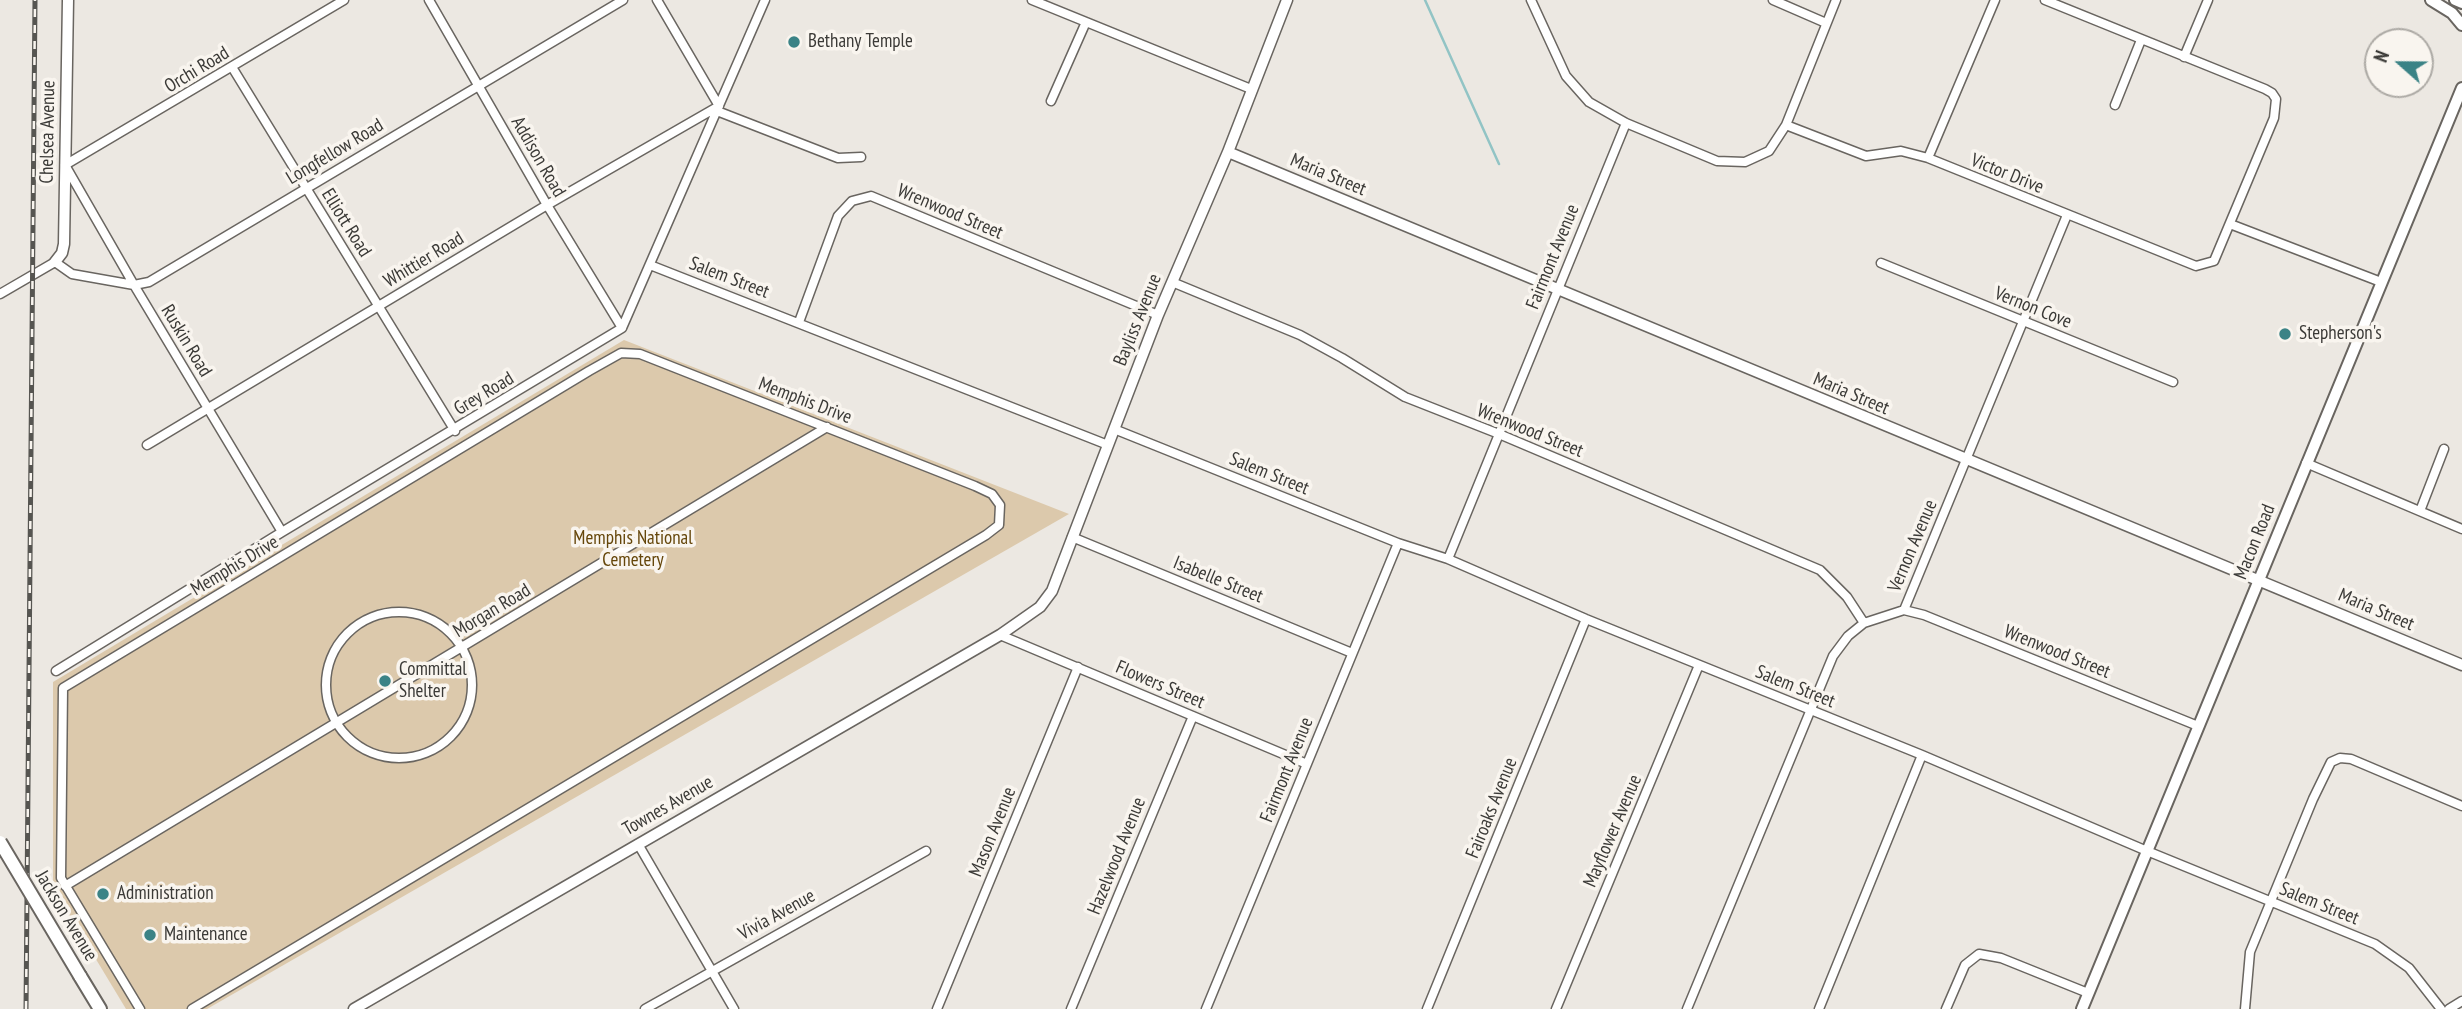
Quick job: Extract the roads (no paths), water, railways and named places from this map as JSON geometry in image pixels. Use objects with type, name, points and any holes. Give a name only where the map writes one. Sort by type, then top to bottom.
[{"type":"main road","points":[[2431,0],[2452,13],[2462,24]]},
{"type":"main road","points":[[2455,0],[2462,3]]},
{"type":"main road","name":"Macon Road","points":[[2082,1009],[2381,282],[2458,111],[2462,88]]},
{"type":"main road","name":"Jackson Avenue","points":[[0,842],[100,1009]]},
{"type":"street","name":"Chelsea Avenue","points":[[55,262],[62,253],[64,244],[68,0]]},
{"type":"street","name":"Orchi Road","points":[[65,165],[344,0]]},
{"type":"street","name":"Addison Road","points":[[429,0],[547,205],[622,328]]},
{"type":"street","name":"Longfellow Road","points":[[134,285],[149,282],[623,0]]},
{"type":"street","points":[[657,0],[718,108],[838,158],[861,157]]},
{"type":"street","points":[[622,328],[765,0]]},
{"type":"street","points":[[1032,0],[1251,89]]},
{"type":"street","name":"Bayliss Avenue","points":[[1000,635],[1040,607],[1052,591],[1158,314],[1228,152],[1287,0]]},
{"type":"street","points":[[1531,0],[1566,76],[1589,102],[1626,123],[1717,161],[1744,162],[1769,151],[1786,125],[1836,0]]},
{"type":"street","points":[[1773,0],[1826,23]]},
{"type":"street","points":[[1928,158],[1995,0]]},
{"type":"street","points":[[2045,0],[2272,93],[2276,99],[2274,118],[2230,223],[2381,282]]},
{"type":"street","points":[[2184,57],[2208,0]]},
{"type":"street","points":[[1051,101],[1086,22]]},
{"type":"street","points":[[2115,105],[2141,40]]},
{"type":"street","name":"Elliott Road","points":[[232,67],[454,430]]},
{"type":"street","name":"Whittier Road","points":[[147,445],[547,205],[718,108]]},
{"type":"street","name":"Fairmont Avenue","points":[[1448,559],[1626,123]]},
{"type":"street","name":"Victor Drive","points":[[1786,125],[1867,156],[1901,151],[1928,158],[2196,266],[2214,261],[2230,223]]},
{"type":"street","name":"Maria Street","points":[[1228,152],[2462,665]]},
{"type":"street","name":"Ruskin Road","points":[[65,165],[282,532]]},
{"type":"street","name":"Wrenwood Street","points":[[799,322],[838,216],[852,201],[872,196],[1158,314]]},
{"type":"street","name":"Vernon Avenue","points":[[1687,1009],[1833,656],[1848,636],[1864,622],[1904,610],[2067,215]]},
{"type":"street","points":[[0,294],[55,262],[72,274],[134,285]]},
{"type":"street","name":"Vernon Cove","points":[[1881,263],[2173,382]]},
{"type":"street","name":"Salem Street","points":[[650,265],[1108,445]]},
{"type":"street","name":"Wrenwood Street","points":[[1172,282],[1300,335],[1405,397],[1820,570],[1847,597],[1864,622]]},
{"type":"street","name":"Grey Road","points":[[56,671],[622,328]]},
{"type":"street","name":"Memphis Drive","points":[[140,1009],[61,878],[63,688],[621,353],[640,354],[827,426],[992,494],[1000,505],[999,525],[951,556],[192,1009]]},
{"type":"street","name":"Morgan Road","points":[[65,886],[827,426]]},
{"type":"street","name":"Salem Street","points":[[1114,429],[1398,543],[1448,559],[2385,950],[2417,976],[2441,1009]]},
{"type":"street","points":[[2420,511],[2444,449]]},
{"type":"street","points":[[2306,463],[2462,529]]},
{"type":"street","name":"Isabelle Street","points":[[1072,537],[1352,653]]},
{"type":"street","name":"Fairmont Avenue","points":[[1206,1009],[1398,543]]},
{"type":"street","name":"Wrenwood Street","points":[[1904,610],[1924,615],[2198,726]]},
{"type":"street","points":[[405,611],[428,617],[448,629],[463,648],[471,671],[472,697],[463,721],[447,741],[425,754],[400,760],[375,756],[353,743],[336,724],[327,703],[325,680],[331,657],[343,637],[360,622],[382,613],[405,611]]},
{"type":"street","name":"Fairoaks Avenue","points":[[1427,1009],[1587,619]]},
{"type":"street","name":"Flowers Street","points":[[1000,635],[1307,764]]},
{"type":"street","name":"Townes Avenue","points":[[354,1009],[1000,635]]},
{"type":"street","name":"Mayflower Avenue","points":[[1556,1009],[1699,665]]},
{"type":"street","name":"Mason Avenue","points":[[937,1009],[1078,667]]},
{"type":"street","name":"Hazelwood Avenue","points":[[1071,1009],[1193,716]]},
{"type":"street","points":[[1819,1009],[1922,755]]},
{"type":"street","points":[[2245,1009],[2250,952],[2328,766],[2340,758],[2351,759],[2462,806]]},
{"type":"street","points":[[638,844],[734,1009]]},
{"type":"street","name":"Vivia Avenue","points":[[645,1009],[926,851]]},
{"type":"street","points":[[1946,1009],[1965,965],[1976,956],[1990,954],[2088,993]]},
{"type":"street","points":[[2449,1009],[2462,1001]]},
{"type":"waterway","points":[[1425,0],[1499,164]]},
{"type":"railway","points":[[26,1009],[35,0]]},
{"type":"place","name":"Bethany Temple","points":[[794,42]]},
{"type":"place","name":"Stepherson's","points":[[2285,334]]},
{"type":"place","name":"Committal Shelter","points":[[385,681]]},
{"type":"place","name":"Administration","points":[[103,894]]},
{"type":"place","name":"Maintenance","points":[[150,935]]},
{"type":"park label","name":"Memphis National Cemetery","points":[[633,550]]}]
